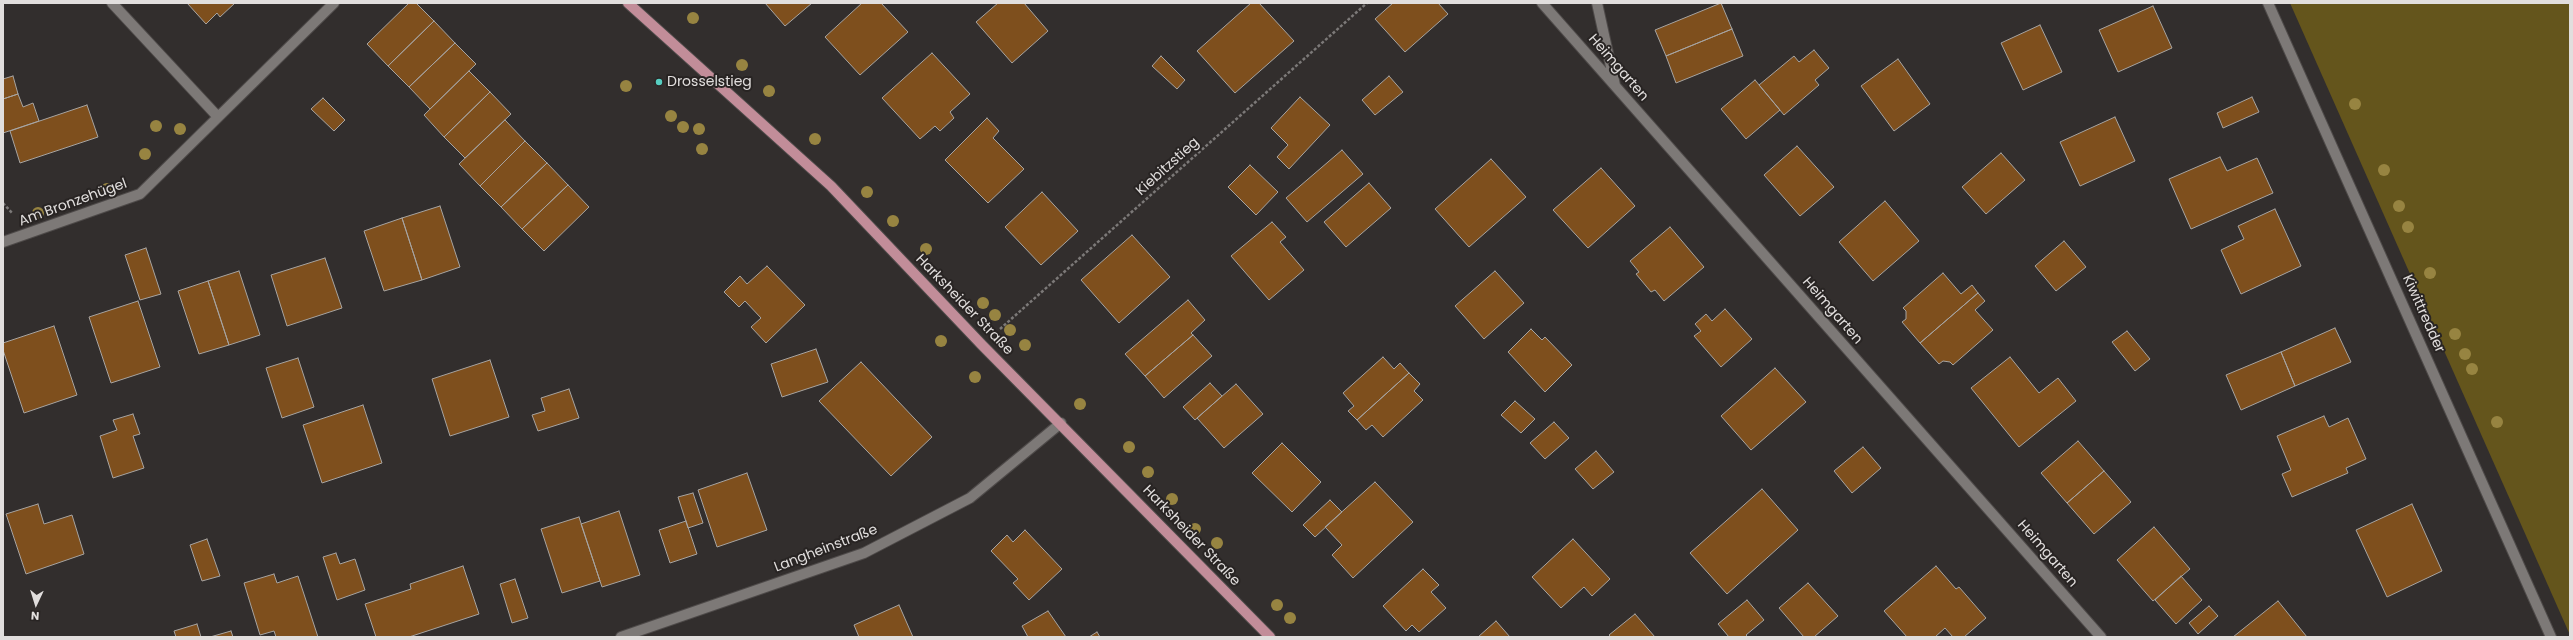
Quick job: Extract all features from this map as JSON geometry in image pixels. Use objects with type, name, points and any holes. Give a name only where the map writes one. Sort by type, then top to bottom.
[{"type":"main road","name":"Harksheider Straße","points":[[628,3],[831,186],[982,345],[1061,423],[1270,637]]},
{"type":"street","points":[[112,3],[218,117]]},
{"type":"street","name":"Am Bronzehügel","points":[[3,242],[140,194],[334,3]]},
{"type":"street","name":"Heimgarten","points":[[1542,3],[2102,637]]},
{"type":"street","points":[[1597,3],[1616,86]]},
{"type":"street","name":"Kiwittredder","points":[[2268,3],[2551,637]]},
{"type":"street","name":"Langheinstraße","points":[[621,637],[864,552],[970,498],[1061,423]]},
{"type":"path","name":"Kiebitzstieg","points":[[982,345],[1367,3]]},
{"type":"shaded area","points":[[2290,3],[2570,3],[2570,635]]},
{"type":"building","points":[[187,3],[235,3],[220,17],[217,13],[206,24]]},
{"type":"building","points":[[409,3],[416,3],[434,21],[388,66],[367,44]]},
{"type":"building","points":[[765,3],[812,3],[785,26]]},
{"type":"building","points":[[862,3],[881,3],[908,32],[860,75],[825,37]]},
{"type":"building","points":[[998,3],[1024,3],[1048,31],[1012,63],[976,22]]},
{"type":"building","points":[[1251,3],[1259,3],[1294,41],[1235,93],[1197,51]]},
{"type":"building","points":[[1393,3],[1438,3],[1448,14],[1405,52],[1375,19]]},
{"type":"building","points":[[1721,3],[1732,29],[1666,56],[1655,30]]},
{"type":"building","points":[[2153,6],[2172,48],[2118,72],[2099,30]]},
{"type":"building","points":[[434,21],[455,43],[409,87],[388,66]]},
{"type":"building","points":[[2040,25],[2062,72],[2023,90],[2001,43]]},
{"type":"building","points":[[1732,29],[1743,56],[1676,83],[1666,56]]},
{"type":"building","points":[[455,43],[476,64],[430,109],[409,87]]},
{"type":"building","points":[[1814,50],[1829,68],[1815,80],[1819,85],[1784,115],[1759,85],[1794,56],[1799,62]]},
{"type":"building","points":[[932,53],[970,94],[950,112],[954,118],[940,131],[935,126],[920,139],[882,98]]},
{"type":"building","points":[[1161,56],[1185,80],[1177,89],[1152,66]]},
{"type":"building","points":[[1898,59],[1930,104],[1894,131],[1861,86]]},
{"type":"building","points":[[469,71],[490,92],[444,137],[424,115]]},
{"type":"building","points":[[13,76],[18,94],[3,99],[3,79]]},
{"type":"building","points":[[1389,76],[1403,92],[1375,115],[1362,100]]},
{"type":"building","points":[[1755,80],[1780,110],[1746,139],[1721,109]]},
{"type":"building","points":[[490,92],[511,114],[465,158],[444,137]]},
{"type":"building","points":[[18,94],[23,107],[33,103],[39,121],[3,133],[3,99]]},
{"type":"building","points":[[1300,97],[1330,125],[1289,169],[1277,157],[1288,145],[1271,128]]},
{"type":"building","points":[[2252,97],[2259,112],[2223,128],[2217,113]]},
{"type":"building","points":[[323,98],[345,120],[334,131],[311,109]]},
{"type":"building","points":[[87,105],[98,137],[20,163],[10,131]]},
{"type":"building","points":[[2115,117],[2135,161],[2080,186],[2060,142]]},
{"type":"building","points":[[987,118],[999,131],[993,138],[1024,169],[988,203],[945,160]]},
{"type":"building","points":[[505,120],[525,141],[480,186],[459,164]]},
{"type":"building","points":[[525,141],[547,163],[501,207],[480,186]]},
{"type":"building","points":[[1797,146],[1834,187],[1800,216],[1764,175]]},
{"type":"building","points":[[1342,150],[1363,174],[1307,222],[1286,198]]},
{"type":"building","points":[[2001,153],[2025,180],[1986,214],[1962,187]]},
{"type":"building","points":[[2220,157],[2227,171],[2257,158],[2273,193],[2191,229],[2169,179]]},
{"type":"building","points":[[1491,159],[1526,197],[1469,247],[1435,209]]},
{"type":"building","points":[[547,163],[568,185],[522,229],[501,207]]},
{"type":"building","points":[[1250,165],[1278,192],[1256,215],[1228,187]]},
{"type":"building","points":[[1601,168],[1635,206],[1588,248],[1553,210]]},
{"type":"building","points":[[1369,183],[1391,208],[1346,247],[1324,222]]},
{"type":"building","points":[[568,185],[589,207],[544,251],[522,229]]},
{"type":"building","points":[[1042,192],[1078,231],[1041,265],[1005,227]]},
{"type":"building","points":[[1885,201],[1919,241],[1873,281],[1839,242]]},
{"type":"building","points":[[440,206],[460,267],[422,280],[402,218]]},
{"type":"building","points":[[2275,209],[2301,266],[2241,294],[2221,250],[2244,239],[2238,226]]},
{"type":"building","points":[[402,218],[422,280],[384,291],[364,231]]},
{"type":"building","points":[[1272,222],[1286,237],[1280,242],[1304,270],[1269,300],[1231,256]]},
{"type":"building","points":[[1670,227],[1704,267],[1664,301],[1655,290],[1651,292],[1636,274],[1639,272],[1630,261]]},
{"type":"building","points":[[1132,235],[1170,277],[1119,323],[1081,280]]},
{"type":"building","points":[[2064,241],[2086,267],[2056,291],[2035,266]]},
{"type":"building","points":[[146,248],[161,294],[140,300],[125,255]]},
{"type":"building","points":[[325,258],[342,308],[287,326],[271,275]]},
{"type":"building","points":[[767,266],[805,305],[766,343],[751,327],[761,318],[745,301],[739,307],[724,292],[740,276],[747,284]]},
{"type":"building","points":[[239,271],[260,335],[229,345],[208,281]]},
{"type":"building","points":[[1495,271],[1524,303],[1484,339],[1455,306]]},
{"type":"building","points":[[1943,273],[1961,294],[1972,285],[1978,293],[1920,343],[1902,322],[1906,319],[1906,311],[1903,308]]},
{"type":"building","points":[[208,281],[229,345],[199,354],[178,291]]},
{"type":"building","points":[[1978,293],[1985,301],[1975,310],[1993,330],[1953,365],[1950,362],[1943,361],[1939,364],[1920,343]]},
{"type":"building","points":[[1188,300],[1205,320],[1191,333],[1193,335],[1145,376],[1125,354]]},
{"type":"building","points":[[138,301],[160,367],[111,383],[89,317]]},
{"type":"building","points":[[1725,309],[1752,339],[1721,367],[1694,336],[1701,331],[1695,324],[1706,314],[1712,321]]},
{"type":"building","points":[[54,326],[77,395],[24,413],[3,350],[3,343]]},
{"type":"building","points":[[2335,328],[2351,362],[2295,386],[2281,352]]},
{"type":"building","points":[[1531,329],[1542,340],[1545,337],[1572,365],[1545,392],[1508,352]]},
{"type":"building","points":[[2127,331],[2150,359],[2135,371],[2112,342]]},
{"type":"building","points":[[1193,335],[1212,356],[1164,398],[1145,376]]},
{"type":"building","points":[[816,349],[828,382],[782,397],[771,364]]},
{"type":"building","points":[[2281,352],[2295,386],[2241,410],[2226,375]]},
{"type":"building","points":[[1383,357],[1394,369],[1400,363],[1409,373],[1357,420],[1348,411],[1354,406],[1343,393]]},
{"type":"building","points":[[2010,357],[2039,393],[2058,378],[2076,401],[2019,447],[1971,388]]},
{"type":"building","points":[[298,358],[314,407],[282,418],[266,368]]},
{"type":"building","points":[[490,360],[509,417],[450,436],[432,379]]},
{"type":"building","points":[[861,362],[932,437],[891,476],[819,401]]},
{"type":"building","points":[[1775,368],[1806,402],[1751,450],[1721,416]]},
{"type":"building","points":[[1409,373],[1420,384],[1414,391],[1423,400],[1383,437],[1372,425],[1366,430],[1357,420]]},
{"type":"building","points":[[1210,383],[1222,396],[1195,420],[1183,407]]},
{"type":"building","points":[[1236,384],[1263,414],[1224,448],[1197,418]]},
{"type":"building","points":[[569,389],[579,418],[538,431],[532,415],[545,411],[541,398]]},
{"type":"building","points":[[1515,401],[1535,419],[1521,433],[1501,415]]},
{"type":"building","points":[[363,405],[382,463],[322,483],[303,425]]},
{"type":"building","points":[[133,414],[140,434],[133,436],[144,468],[113,478],[100,436],[117,430],[113,420]]},
{"type":"building","points":[[2324,416],[2329,427],[2348,418],[2366,459],[2346,468],[2348,473],[2292,497],[2282,474],[2291,470],[2277,436]]},
{"type":"building","points":[[1554,422],[1569,438],[1545,459],[1530,443]]},
{"type":"building","points":[[2078,441],[2104,471],[2067,503],[2041,473]]},
{"type":"building","points":[[1282,443],[1321,482],[1292,512],[1252,473]]},
{"type":"building","points":[[1863,447],[1881,468],[1852,493],[1834,471]]},
{"type":"building","points":[[1596,451],[1614,472],[1593,489],[1575,469]]},
{"type":"building","points":[[2104,471],[2131,502],[2094,534],[2067,503]]},
{"type":"building","points":[[747,473],[767,530],[717,547],[698,490]]},
{"type":"building","points":[[1375,482],[1413,522],[1353,578],[1332,555],[1342,545],[1325,527]]},
{"type":"building","points":[[1762,489],[1798,530],[1727,594],[1690,553]]},
{"type":"building","points":[[693,493],[703,523],[688,528],[678,497]]},
{"type":"building","points":[[1330,500],[1342,512],[1315,537],[1303,525]]},
{"type":"building","points":[[38,504],[44,524],[72,515],[84,554],[26,574],[6,514]]},
{"type":"building","points":[[2412,504],[2442,571],[2387,597],[2356,530]]},
{"type":"building","points":[[619,511],[640,575],[602,587],[581,524]]},
{"type":"building","points":[[579,517],[600,581],[562,593],[541,529]]},
{"type":"building","points":[[686,521],[697,554],[670,563],[659,530]]},
{"type":"building","points":[[2154,527],[2190,569],[2153,601],[2117,560]]},
{"type":"building","points":[[1025,530],[1062,569],[1029,600],[1013,583],[1018,579],[991,551],[1007,535],[1013,542]]},
{"type":"building","points":[[207,539],[220,576],[202,581],[190,545]]},
{"type":"building","points":[[1573,539],[1610,579],[1592,596],[1584,587],[1561,608],[1532,577]]},
{"type":"building","points":[[336,553],[340,564],[355,559],[365,590],[337,600],[323,557]]},
{"type":"building","points":[[463,566],[479,614],[409,637],[376,637],[365,604],[411,589],[410,584]]},
{"type":"building","points":[[1936,566],[1956,589],[1959,587],[1986,618],[1964,637],[1953,637],[1945,628],[1935,637],[1907,637],[1884,611]]},
{"type":"building","points":[[1423,569],[1439,585],[1431,592],[1446,608],[1419,632],[1412,625],[1406,631],[1383,606]]},
{"type":"building","points":[[274,574],[277,583],[298,576],[318,637],[276,637],[274,631],[260,635],[244,583]]},
{"type":"building","points":[[2181,576],[2202,600],[2176,624],[2155,600]]},
{"type":"building","points":[[515,579],[528,618],[512,623],[500,584]]},
{"type":"building","points":[[1808,583],[1838,616],[1814,637],[1804,637],[1779,608]]},
{"type":"building","points":[[1747,600],[1764,620],[1746,635],[1748,637],[1729,637],[1718,624]]},
{"type":"building","points":[[2278,601],[2307,637],[2233,637]]},
{"type":"building","points":[[899,605],[913,637],[859,637],[854,625]]},
{"type":"building","points":[[2209,606],[2218,616],[2198,634],[2189,623]]},
{"type":"building","points":[[1048,611],[1066,637],[1028,637],[1022,626]]},
{"type":"building","points":[[1635,614],[1655,637],[1611,637],[1609,635]]},
{"type":"building","points":[[1496,621],[1510,637],[1478,637]]},
{"type":"building","points":[[197,624],[201,637],[176,637],[174,631]]},
{"type":"building","points":[[231,631],[233,637],[210,637]]},
{"type":"building","points":[[1097,632],[1100,637],[1089,637]]},
{"type":"place","name":"Drosselstieg","points":[[659,82]]}]
